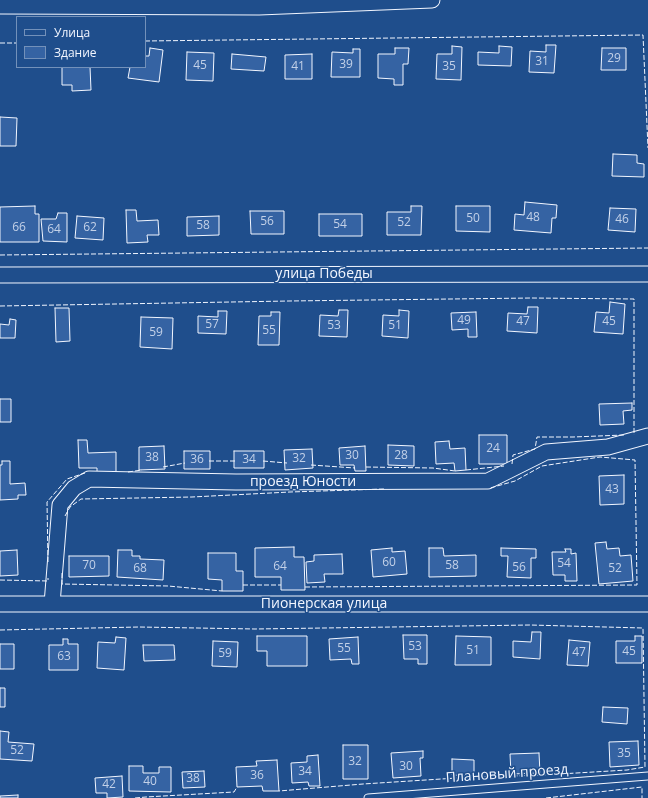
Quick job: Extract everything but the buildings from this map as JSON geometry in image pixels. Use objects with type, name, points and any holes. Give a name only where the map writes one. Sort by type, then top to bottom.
[{"type":"street","points":[[0,6],[110,3],[258,3],[432,0]]},
{"type":"street","name":"улица Победы","points":[[0,275],[648,274]]},
{"type":"street","name":"проезд Юности","points":[[52,604],[60,505],[74,488],[89,478],[236,482],[488,481],[546,452],[608,447],[648,436]]},
{"type":"street","name":"Пионерская улица","points":[[0,604],[648,604]]},
{"type":"lane","name":"Плановый проезд","points":[[368,798],[648,776]]},
{"type":"fence","points":[[146,41],[643,35],[648,148]]},
{"type":"fence","points":[[0,43],[16,43]]},
{"type":"fence","points":[[0,255],[648,248]]},
{"type":"fence","points":[[0,306],[532,298],[634,299],[634,435]]},
{"type":"fence","points":[[512,464],[513,455],[535,449],[537,437],[624,435]]},
{"type":"fence","points":[[305,587],[637,585],[635,460],[600,457],[542,466],[515,481],[490,488]]},
{"type":"fence","points":[[209,461],[237,461]]},
{"type":"fence","points":[[263,461],[287,463]]},
{"type":"fence","points":[[163,467],[185,463]]},
{"type":"fence","points":[[311,465],[355,468]]},
{"type":"fence","points":[[466,470],[504,466]]},
{"type":"fence","points":[[366,467],[433,468],[455,471]]},
{"type":"fence","points":[[128,472],[142,470]]},
{"type":"fence","points":[[48,562],[47,502],[67,479],[85,473]]},
{"type":"fence","points":[[65,516],[70,507],[81,499],[192,497],[384,489]]},
{"type":"fence","points":[[62,573],[62,584],[168,586],[222,591]]},
{"type":"fence","points":[[0,580],[48,581],[48,578]]},
{"type":"fence","points":[[243,585],[281,585]]},
{"type":"fence","points":[[0,630],[139,627],[255,629],[530,625],[643,628],[645,767],[627,770],[457,778],[279,791]]},
{"type":"fence","points":[[135,798],[234,792],[237,787]]},
{"type":"fence","points":[[546,798],[642,787],[642,798]]}]
